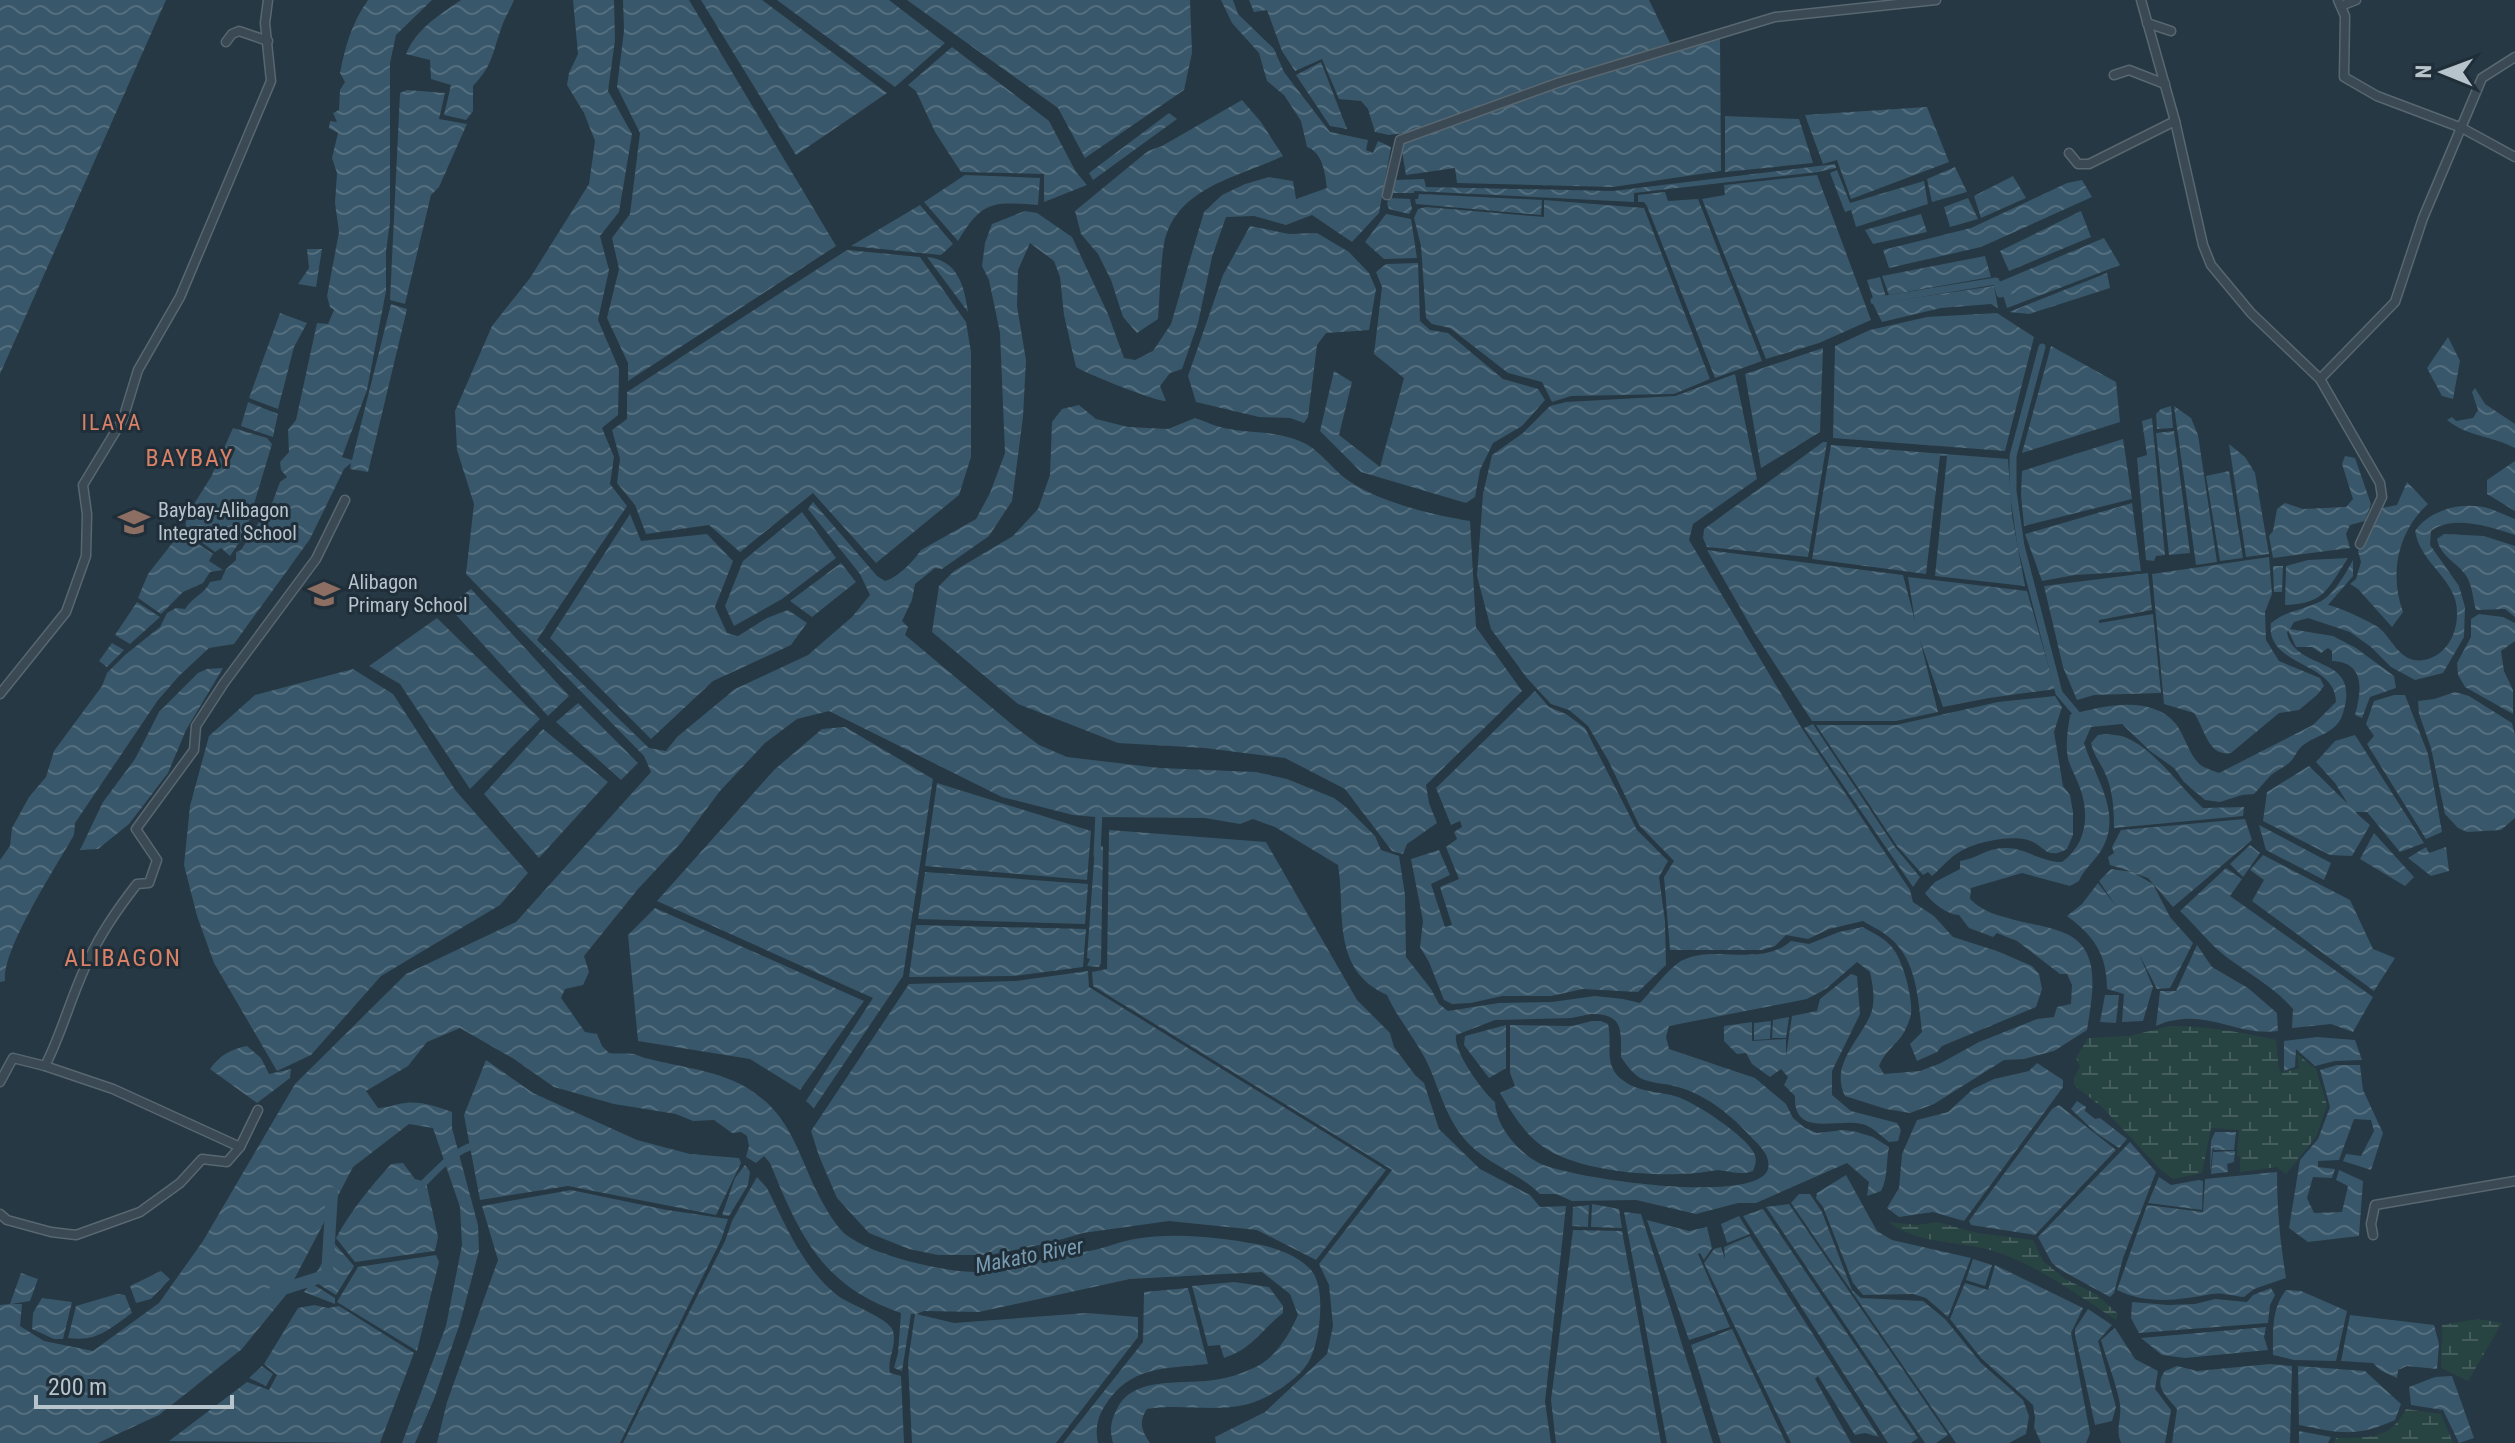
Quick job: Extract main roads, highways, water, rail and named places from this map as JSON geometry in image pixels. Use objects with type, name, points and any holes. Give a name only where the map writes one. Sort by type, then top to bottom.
[{"type":"water","points":[[0,0],[166,0],[0,374]]},
{"type":"water","points":[[368,0],[432,0],[396,35],[390,63],[390,222],[386,291],[367,390],[342,457],[352,460],[391,304],[407,309],[368,472],[350,469],[351,463],[344,469],[310,539],[234,644],[209,648],[158,700],[75,823],[74,835],[21,929],[6,967],[5,981],[0,982],[0,860],[10,846],[12,828],[29,797],[46,777],[54,751],[102,686],[107,673],[160,627],[167,613],[176,608],[185,609],[210,582],[221,580],[226,569],[236,560],[236,552],[241,550],[259,522],[265,522],[280,482],[287,477],[281,470],[280,462],[289,452],[288,430],[296,420],[317,323],[328,324],[334,310],[327,296],[339,232],[335,203],[337,173],[332,158],[338,133],[329,128],[330,121],[337,122],[333,113],[339,110],[340,90],[345,82],[340,73],[347,44]]},
{"type":"water","points":[[461,0],[514,0],[488,65],[473,86],[473,111],[466,120],[444,115],[451,85],[431,79],[430,60],[406,54],[422,30]]},
{"type":"water","points":[[573,0],[614,0],[615,40],[608,91],[632,134],[619,212],[600,236],[609,270],[598,320],[619,369],[618,415],[602,428],[614,457],[610,484],[627,506],[537,640],[649,748],[666,751],[677,737],[735,689],[808,655],[852,617],[870,595],[860,574],[808,509],[813,502],[877,576],[885,581],[905,568],[921,550],[976,519],[1005,453],[1000,333],[989,280],[982,266],[985,243],[992,224],[1025,211],[1037,213],[1072,237],[1108,314],[1124,358],[1135,360],[1153,351],[1171,324],[1204,212],[1222,195],[1269,177],[1293,181],[1296,199],[1327,188],[1322,164],[1317,154],[1307,147],[1301,121],[1284,95],[1267,81],[1259,53],[1232,23],[1221,0],[1233,0],[1238,14],[1274,49],[1284,72],[1330,132],[1368,140],[1366,150],[1373,153],[1378,141],[1391,147],[1379,213],[1352,242],[1312,215],[1286,225],[1254,216],[1226,217],[1212,257],[1198,323],[1182,369],[1170,373],[1160,386],[1166,401],[1122,387],[1076,367],[1064,315],[1060,277],[1054,261],[1030,243],[1018,270],[1017,306],[1026,360],[1023,417],[1012,501],[989,536],[942,569],[935,568],[915,584],[912,600],[902,621],[908,627],[905,635],[1015,727],[1039,745],[1067,757],[1160,768],[1256,772],[1287,779],[1334,798],[1375,836],[1381,850],[1399,856],[1405,895],[1406,957],[1439,1004],[1448,1011],[1499,1003],[1552,1002],[1595,996],[1640,1003],[1683,960],[1709,954],[1766,953],[1791,941],[1809,944],[1839,932],[1863,927],[1894,949],[1906,977],[1910,997],[1911,1014],[1906,1029],[1879,1066],[1884,1074],[1920,1071],[1979,1042],[2037,1019],[2054,1017],[2057,1007],[2071,1004],[2072,985],[2067,974],[2060,974],[2017,941],[1997,933],[1993,937],[1969,928],[1959,915],[1940,907],[1925,893],[1935,882],[1960,869],[1960,861],[1992,850],[2011,848],[2062,862],[2070,855],[2084,829],[2085,809],[2067,753],[2070,715],[2111,706],[2153,709],[2176,724],[2198,762],[2219,773],[2313,725],[2336,702],[2333,689],[2325,679],[2279,648],[2272,637],[2271,623],[2323,600],[2353,560],[2353,576],[2328,605],[2378,627],[2396,648],[2412,660],[2427,660],[2440,653],[2450,641],[2456,626],[2457,610],[2451,590],[2422,550],[2415,531],[2439,512],[2470,506],[2491,509],[2515,519],[2515,535],[2461,523],[2450,523],[2431,531],[2430,545],[2459,586],[2465,607],[2464,637],[2443,673],[2415,680],[2391,667],[2350,632],[2308,618],[2294,622],[2290,629],[2333,636],[2356,648],[2394,676],[2396,688],[2370,697],[2362,718],[2355,715],[2360,687],[2356,672],[2350,666],[2332,661],[2332,651],[2328,648],[2321,653],[2312,647],[2296,647],[2288,630],[2293,645],[2302,654],[2336,672],[2344,681],[2346,694],[2343,713],[2336,725],[2302,746],[2291,761],[2271,775],[2254,794],[2220,802],[2205,800],[2184,782],[2174,768],[2150,751],[2122,724],[2091,727],[2084,743],[2108,806],[2108,832],[2104,845],[2079,881],[2070,886],[2022,873],[1971,888],[1970,899],[1983,909],[2062,932],[2075,939],[2084,949],[2092,974],[2087,1030],[2054,1051],[2024,1059],[2004,1060],[1934,1104],[1910,1113],[1845,1096],[1841,1085],[1843,1064],[1873,1005],[1870,972],[1857,962],[1827,988],[1807,999],[1669,1026],[1666,1037],[1669,1049],[1755,1078],[1786,1104],[1793,1118],[1805,1128],[1817,1133],[1857,1132],[1889,1147],[1881,1191],[1867,1196],[1869,1182],[1847,1163],[1756,1203],[1738,1203],[1696,1214],[1636,1200],[1572,1201],[1556,1194],[1540,1194],[1470,1145],[1455,1125],[1425,1058],[1387,995],[1369,984],[1356,970],[1344,938],[1338,865],[1275,827],[1253,819],[1240,824],[1205,818],[1073,815],[1002,797],[829,711],[797,719],[765,743],[720,791],[681,843],[638,889],[584,956],[589,972],[583,985],[565,989],[561,998],[585,1032],[597,1034],[609,1053],[634,1054],[720,1076],[748,1088],[780,1117],[838,1227],[853,1239],[886,1254],[944,1269],[975,1272],[1094,1250],[1135,1239],[1180,1236],[1256,1244],[1293,1256],[1306,1265],[1316,1278],[1320,1302],[1316,1343],[1308,1363],[1294,1378],[1252,1403],[1222,1408],[1147,1409],[1142,1426],[1150,1443],[1113,1443],[1112,1420],[1126,1397],[1137,1390],[1163,1383],[1229,1377],[1256,1367],[1276,1351],[1298,1315],[1290,1294],[1262,1272],[1130,1279],[979,1312],[924,1311],[916,1314],[954,1323],[1086,1313],[1138,1317],[1138,1337],[1056,1443],[912,1443],[908,1362],[915,1314],[911,1314],[902,1371],[894,1368],[901,1313],[851,1288],[817,1255],[792,1213],[770,1163],[764,1156],[756,1163],[746,1157],[749,1146],[747,1136],[741,1132],[732,1133],[714,1120],[693,1121],[676,1114],[614,1104],[554,1087],[514,1059],[460,1028],[427,1042],[408,1066],[366,1091],[378,1108],[417,1103],[452,1112],[452,1128],[478,1225],[479,1251],[460,1323],[415,1443],[402,1443],[446,1326],[462,1245],[460,1207],[433,1128],[409,1124],[353,1167],[286,1295],[242,1349],[159,1415],[98,1443],[0,1443],[0,1305],[10,1304],[21,1273],[38,1279],[30,1301],[11,1304],[22,1304],[20,1326],[44,1341],[93,1351],[159,1303],[203,1241],[295,1084],[406,974],[516,922],[651,772],[644,756],[466,574],[474,504],[457,450],[455,411],[492,326],[530,278],[589,184],[595,141],[584,113],[567,85],[578,54]],"holes":[[[1602,1015],[1615,1020],[1618,1025],[1621,1057],[1633,1072],[1646,1081],[1689,1091],[1718,1107],[1761,1148],[1768,1160],[1768,1169],[1756,1180],[1732,1186],[1660,1186],[1557,1169],[1539,1163],[1523,1152],[1509,1137],[1499,1120],[1495,1102],[1464,1060],[1456,1035],[1495,1020]]]},
{"type":"water","points":[[623,0],[689,0],[836,246],[628,381],[628,363],[607,318],[619,269],[612,238],[630,214],[640,133],[617,87],[624,31]]},
{"type":"water","points":[[701,0],[762,0],[887,93],[796,155]]},
{"type":"water","points":[[777,0],[889,0],[945,43],[895,87]]},
{"type":"water","points":[[907,0],[1190,0],[1192,53],[1184,90],[1085,158],[1058,108]]},
{"type":"water","points":[[1249,0],[1649,0],[1670,43],[1404,133],[1389,135],[1375,132],[1368,109],[1361,101],[1339,99],[1322,59],[1295,71],[1282,51],[1267,10],[1254,12]]},
{"type":"water","points":[[1720,38],[1721,171],[1613,187],[1457,183],[1455,168],[1406,175],[1401,145],[1406,140],[1561,85]]},
{"type":"water","points":[[952,47],[1049,121],[1076,172],[1087,185],[1044,202],[1044,174],[961,172],[935,132],[916,91],[908,85]]},
{"type":"water","points":[[1321,62],[1347,129],[1330,126],[1296,75]]},
{"type":"water","points":[[407,90],[445,93],[439,119],[467,124],[439,187],[431,195],[405,304],[390,300],[400,93]]},
{"type":"water","points":[[1242,100],[1283,156],[1211,186],[1181,209],[1170,225],[1164,244],[1158,319],[1137,333],[1123,317],[1111,280],[1098,254],[1081,234],[1075,211],[1148,151]]},
{"type":"water","points":[[1927,107],[1949,162],[1851,199],[1837,160],[1823,164],[1805,115]]},
{"type":"water","points":[[1169,113],[1177,119],[1093,180],[1089,173]]},
{"type":"water","points":[[1725,116],[1799,119],[1813,163],[1725,172]]},
{"type":"water","points":[[1835,164],[1836,168],[1818,172],[1634,193],[1634,202],[1414,191],[1391,193],[1394,180],[1424,179],[1426,187],[1613,191]]},
{"type":"water","points":[[1955,167],[1967,192],[1932,202],[1927,179]]},
{"type":"water","points":[[1837,170],[1850,203],[1924,181],[1928,204],[1856,227],[1851,210],[1845,212],[1830,173]]},
{"type":"water","points":[[965,175],[1040,178],[1038,205],[1010,203],[991,206],[975,217],[958,241],[924,202]]},
{"type":"water","points":[[1817,175],[1871,320],[1819,343],[1766,359],[1702,199],[1725,195],[1724,185]]},
{"type":"water","points":[[2013,176],[2026,198],[1981,218],[1974,196]]},
{"type":"water","points":[[2082,180],[2092,197],[1981,247],[1889,268],[1883,250],[1971,228],[2067,183]]},
{"type":"water","points":[[1665,192],[1668,201],[1698,199],[1762,361],[1715,378],[1647,206],[1644,202],[1638,202],[1638,195]]},
{"type":"water","points":[[1419,194],[1542,200],[1541,215],[1416,204]]},
{"type":"water","points":[[1390,198],[1410,199],[1412,209],[1409,214],[1389,209],[1387,203]]},
{"type":"water","points":[[1968,198],[1978,219],[1950,227],[1944,207]]},
{"type":"water","points":[[1544,200],[1644,208],[1710,379],[1674,394],[1571,396],[1552,402],[1542,382],[1508,373],[1450,328],[1432,324],[1426,318],[1421,246],[1414,218],[1418,209],[1426,207],[1544,217]]},
{"type":"water","points":[[920,205],[953,244],[941,255],[851,246]]},
{"type":"water","points":[[2081,211],[2091,237],[2009,271],[2000,251]]},
{"type":"water","points":[[1386,214],[1411,219],[1417,258],[1384,259],[1365,242]]},
{"type":"water","points":[[1921,214],[1927,232],[1873,244],[1865,230]]},
{"type":"water","points":[[1250,226],[1289,234],[1317,233],[1349,252],[1369,273],[1376,289],[1369,330],[1326,333],[1317,345],[1308,417],[1304,423],[1290,418],[1259,417],[1196,402],[1188,376],[1223,275]]},
{"type":"water","points":[[2104,238],[2120,265],[2007,308],[1999,282]]},
{"type":"water","points":[[307,249],[322,249],[316,287],[298,284],[309,268]]},
{"type":"water","points":[[847,250],[920,257],[966,322],[971,352],[971,457],[959,495],[876,563],[813,493],[740,552],[709,525],[646,534],[635,505],[617,483],[620,459],[612,430],[627,419],[627,392]]},
{"type":"water","points":[[1985,256],[1991,277],[1889,295],[1882,276]]},
{"type":"water","points":[[927,257],[946,263],[953,269],[961,284],[968,312]]},
{"type":"water","points":[[1418,263],[1420,321],[1430,330],[1448,333],[1503,379],[1538,389],[1545,400],[1522,426],[1493,443],[1480,470],[1475,497],[1466,503],[1361,472],[1320,431],[1334,371],[1352,382],[1339,435],[1380,467],[1404,378],[1374,354],[1382,287],[1376,272],[1386,264]]},
{"type":"water","points":[[2107,273],[2110,288],[2029,314],[2009,312]]},
{"type":"water","points":[[1880,277],[1886,297],[1873,298],[1867,280]]},
{"type":"water","points":[[1994,286],[1998,308],[1991,304],[1941,308],[1882,322],[1873,304]]},
{"type":"water","points":[[280,313],[307,323],[294,347],[278,409],[249,398]]},
{"type":"water","points":[[1997,313],[2034,337],[2005,451],[1833,438],[1835,346],[1870,330],[1927,317]]},
{"type":"water","points":[[2448,337],[2460,361],[2453,399],[2442,396],[2427,368]]},
{"type":"water","points":[[2051,346],[2116,382],[2120,422],[2022,453]]},
{"type":"water","points":[[1823,348],[1820,432],[1761,468],[1745,374]]},
{"type":"water","points":[[1735,374],[1757,479],[1693,524],[1689,540],[1801,727],[1910,890],[1913,902],[1934,916],[1953,937],[2032,966],[2039,974],[2042,989],[2036,1007],[1942,1046],[1937,1052],[1917,1061],[1910,1044],[1922,1032],[1911,969],[1906,957],[1890,938],[1863,921],[1829,929],[1808,939],[1786,935],[1775,946],[1762,950],[1670,950],[1664,877],[1674,861],[1639,825],[1588,726],[1569,710],[1551,704],[1527,678],[1491,629],[1477,576],[1483,494],[1492,455],[1523,433],[1550,406],[1566,402],[1675,396]]},
{"type":"water","points":[[2475,388],[2485,404],[2515,424],[2515,448],[2462,429],[2447,420],[2452,417],[2456,421],[2473,418],[2478,410],[2472,392]]},
{"type":"water","points":[[248,402],[278,414],[273,437],[241,426]]},
{"type":"water","points":[[1079,405],[1096,419],[1128,427],[1168,429],[1195,418],[1224,428],[1292,438],[1308,445],[1361,489],[1423,511],[1470,521],[1476,627],[1522,691],[1426,785],[1437,823],[1407,844],[1403,854],[1392,851],[1345,789],[1285,758],[1205,748],[1118,743],[1018,704],[932,632],[939,586],[954,571],[1013,536],[1038,509],[1050,475],[1052,422],[1062,409]]},
{"type":"water","points":[[2171,406],[2173,428],[2157,429],[2156,414]]},
{"type":"water","points":[[2174,406],[2191,418],[2198,435],[2217,562],[2196,565]]},
{"type":"water","points":[[2152,418],[2165,555],[2156,556],[2154,561],[2146,560],[2137,458],[2147,455],[2142,421]]},
{"type":"water","points":[[233,428],[267,438],[272,444],[245,534],[230,556],[221,548],[215,552],[185,530],[187,515],[211,477]]},
{"type":"water","points":[[2174,431],[2190,553],[2169,555],[2156,433]]},
{"type":"water","points":[[2123,439],[2132,499],[2024,526],[2022,471]]},
{"type":"water","points":[[1827,442],[1808,557],[1707,547],[1703,538],[1704,529]]},
{"type":"water","points":[[2229,444],[2245,457],[2255,473],[2269,554],[2246,557]]},
{"type":"water","points":[[1831,445],[2008,459],[2012,516],[2025,586],[1935,576],[1947,456],[1940,456],[1926,574],[1812,559]]},
{"type":"water","points":[[2345,456],[2355,458],[2371,504],[2365,521],[2350,525],[2346,534],[2350,548],[2273,558],[2269,536],[2273,531],[2277,509],[2285,503],[2303,509],[2346,507],[2353,499],[2342,464]]},
{"type":"water","points":[[2515,461],[2515,511],[2487,494],[2487,480]]},
{"type":"water","points":[[2229,471],[2243,558],[2220,561],[2206,476]]},
{"type":"water","points":[[2407,482],[2428,504],[2409,527],[2403,540],[2397,583],[2403,612],[2392,627],[2350,584],[2356,579],[2361,562],[2358,551],[2382,508],[2397,505]]},
{"type":"water","points":[[2132,503],[2141,571],[2075,575],[2042,581],[2025,534]]},
{"type":"water","points":[[802,512],[836,558],[782,599],[734,626],[725,606],[743,561]]},
{"type":"water","points":[[630,514],[641,541],[707,534],[733,561],[715,607],[727,633],[738,636],[767,618],[788,610],[807,623],[791,645],[713,681],[651,739],[550,638]]},
{"type":"water","points":[[181,532],[213,554],[209,561],[223,570],[210,572],[203,583],[183,592],[161,614],[138,598],[148,574]]},
{"type":"water","points":[[2444,534],[2484,536],[2515,546],[2515,617],[2505,609],[2476,610],[2467,577],[2439,546],[2437,539]]},
{"type":"water","points":[[1707,550],[1903,575],[1915,621],[1908,577],[2027,591],[2055,689],[1943,707],[1920,640],[1938,712],[1896,721],[1812,721],[1754,632]]},
{"type":"water","points":[[2269,557],[2272,594],[2265,612],[2266,640],[2279,661],[2320,678],[2324,686],[2299,710],[2279,713],[2231,753],[2223,753],[2212,746],[2194,713],[2164,704],[2152,574]]},
{"type":"water","points":[[2348,558],[2330,586],[2317,598],[2285,605],[2286,566],[2308,560]]},
{"type":"water","points":[[841,563],[856,582],[812,617],[790,601]]},
{"type":"water","points":[[2273,566],[2283,566],[2282,592],[2274,592]]},
{"type":"water","points":[[2148,573],[2152,610],[2099,620],[2099,623],[2153,614],[2161,693],[2094,695],[2077,700],[2063,667],[2044,586]]},
{"type":"water","points":[[471,589],[569,696],[548,716],[448,606]]},
{"type":"water","points":[[137,602],[160,617],[130,644],[115,635]]},
{"type":"water","points":[[2479,614],[2503,617],[2515,623],[2515,641],[2501,651],[2504,671],[2513,690],[2513,714],[2465,687],[2458,675],[2457,663],[2471,637],[2471,619]]},
{"type":"water","points":[[437,618],[540,719],[470,789],[400,684],[369,666]]},
{"type":"water","points":[[112,643],[124,650],[107,667],[99,661]]},
{"type":"water","points":[[223,668],[186,730],[168,773],[129,824],[98,849],[80,850],[103,802],[135,759],[159,712],[198,673]]},
{"type":"water","points":[[353,669],[393,694],[456,791],[528,873],[500,905],[381,976],[311,1055],[277,1071],[214,963],[197,916],[184,865],[190,806],[209,736],[255,695]]},
{"type":"water","points":[[1535,691],[1549,707],[1566,714],[1585,728],[1637,830],[1668,861],[1659,877],[1665,921],[1666,965],[1638,992],[1583,989],[1551,996],[1502,996],[1452,1004],[1444,1000],[1420,947],[1423,921],[1411,859],[1439,850],[1450,875],[1431,884],[1445,927],[1452,925],[1440,887],[1459,879],[1446,847],[1457,839],[1454,832],[1462,827],[1460,821],[1451,825],[1436,788]]},
{"type":"water","points":[[2455,692],[2469,696],[2512,723],[2515,735],[2515,818],[2501,830],[2467,832],[2458,828],[2445,814],[2418,701]]},
{"type":"water","points":[[2405,695],[2428,754],[2442,832],[2426,839],[2367,744],[2374,736],[2366,724],[2374,701]]},
{"type":"water","points":[[2055,696],[2062,707],[2054,732],[2063,786],[2070,795],[2073,812],[2073,835],[2067,849],[2050,853],[2028,840],[1994,840],[1961,851],[1932,876],[1928,872],[1923,875],[1897,846],[1816,725],[1896,725],[1998,702]]},
{"type":"water","points":[[578,703],[638,763],[621,780],[556,722]]},
{"type":"water","points":[[1813,724],[1895,847],[1920,877],[1913,887],[1804,728]]},
{"type":"water","points":[[845,727],[933,779],[903,976],[814,1108],[806,1101],[873,998],[657,901],[774,770],[822,729]]},
{"type":"water","points":[[543,729],[608,782],[539,858],[484,794]]},
{"type":"water","points":[[2098,735],[2127,738],[2147,751],[2203,808],[2244,807],[2243,816],[2114,828],[2109,785],[2091,743]]},
{"type":"water","points":[[2355,735],[2424,843],[2400,852],[2367,812],[2355,812],[2370,825],[2352,856],[2330,855],[2263,821],[2267,792],[2309,766],[2348,804],[2316,762],[2335,741]]},
{"type":"water","points":[[937,783],[1091,831],[1087,880],[925,866]]},
{"type":"water","points":[[2245,819],[2252,840],[2173,907],[2148,878],[2134,873],[2153,884],[2170,917],[2193,943],[2170,988],[2157,989],[2139,954],[2153,987],[2143,1021],[2122,1022],[2124,994],[2107,989],[2105,966],[2097,947],[2085,931],[2067,916],[2082,904],[2098,883],[2116,906],[2099,881],[2111,869],[2133,872],[2110,865],[2108,857],[2114,853],[2112,847],[2121,830]]},
{"type":"water","points":[[2259,825],[2331,863],[2324,880],[2266,850]]},
{"type":"water","points":[[1109,830],[1266,842],[1357,1000],[1390,1033],[1394,1047],[1424,1083],[1439,1129],[1480,1169],[1530,1195],[1540,1207],[1566,1206],[1545,1402],[1551,1443],[1216,1443],[1215,1437],[1265,1412],[1327,1354],[1333,1326],[1329,1285],[1319,1264],[1392,1170],[1093,986],[1092,972],[1107,969]]},
{"type":"water","points":[[2374,833],[2414,877],[2405,886],[2360,859]]},
{"type":"water","points":[[2250,845],[2260,853],[2243,877],[2230,864]]},
{"type":"water","points":[[1103,846],[1099,967],[1087,966],[1090,959],[1087,958],[1095,847]]},
{"type":"water","points":[[2426,847],[2429,853],[2446,847],[2449,871],[2431,876],[2408,858]]},
{"type":"water","points":[[2263,855],[2350,900],[2373,949],[2395,958],[2374,991],[2252,901],[2264,880],[2250,870]]},
{"type":"water","points":[[2226,868],[2242,879],[2230,896],[2373,997],[2353,1032],[2331,1024],[2292,1028],[2293,1009],[2286,1001],[2222,954],[2180,911]]},
{"type":"water","points":[[925,872],[1088,884],[1085,924],[918,919]]},
{"type":"water","points":[[655,908],[864,1001],[800,1090],[750,1059],[638,1041],[628,935]]},
{"type":"water","points":[[916,925],[1086,929],[1083,967],[1015,976],[909,977]]},
{"type":"water","points":[[2197,945],[2212,967],[2248,988],[2277,1013],[2278,1031],[2247,1030],[2189,1019],[2156,1026],[2160,991],[2176,991]]},
{"type":"water","points":[[1088,971],[1089,987],[1386,1170],[1316,1260],[1257,1230],[1169,1221],[1083,1233],[990,1255],[938,1255],[909,1249],[869,1233],[837,1198],[811,1131],[909,984],[1016,981]]},
{"type":"water","points":[[1851,974],[1857,976],[1860,1014],[1832,1071],[1832,1095],[1851,1111],[1897,1123],[1901,1130],[1898,1141],[1889,1142],[1862,1124],[1809,1122],[1796,1109],[1795,1096],[1784,1085],[1788,1077],[1781,1069],[1770,1077],[1752,1064],[1746,1053],[1737,1054],[1724,1041],[1724,1026],[1752,1022],[1752,1041],[1786,1039],[1786,1056],[1792,1016],[1817,1011],[1820,999]]},
{"type":"water","points":[[2105,995],[2119,995],[2116,1023],[2100,1022]]},
{"type":"water","points":[[1789,1017],[1786,1038],[1772,1038],[1773,1020]]},
{"type":"water","points":[[1592,1021],[1608,1024],[1611,1062],[1617,1075],[1637,1088],[1686,1100],[1720,1121],[1754,1153],[1756,1162],[1753,1171],[1623,1172],[1558,1155],[1535,1141],[1518,1122],[1500,1093],[1515,1086],[1510,1073],[1510,1025],[1572,1026]]},
{"type":"water","points":[[1771,1021],[1770,1039],[1754,1040],[1754,1023]]},
{"type":"water","points":[[1506,1025],[1506,1068],[1489,1078],[1464,1045],[1465,1036]]},
{"type":"water","points":[[2317,1037],[2355,1040],[2362,1060],[2335,1061],[2315,1066],[2296,1049],[2295,1067],[2284,1071],[2284,1041]]},
{"type":"water","points":[[247,1046],[261,1058],[269,1074],[291,1069],[290,1078],[257,1103],[210,1069],[226,1053]]},
{"type":"water","points":[[486,1060],[533,1093],[637,1140],[690,1154],[739,1158],[741,1163],[716,1215],[568,1186],[480,1200],[464,1115]]},
{"type":"water","points":[[2037,1063],[2063,1080],[2063,1087],[1964,1221],[1933,1212],[1899,1217],[1887,1208],[1899,1188],[1902,1154],[1917,1120],[1948,1112],[1973,1089],[1994,1079],[2029,1071]]},
{"type":"water","points":[[2337,1065],[2360,1065],[2363,1090],[2383,1133],[2371,1170],[2343,1161],[2346,1154],[2361,1156],[2374,1131],[2371,1120],[2354,1119],[2339,1160],[2318,1161],[2318,1167],[2335,1169],[2332,1178],[2313,1177],[2307,1198],[2314,1213],[2342,1212],[2348,1186],[2336,1180],[2339,1170],[2363,1181],[2359,1236],[2308,1242],[2289,1228],[2300,1160],[2318,1139],[2330,1107],[2320,1070]]},
{"type":"water","points":[[2077,1101],[2095,1119],[2100,1118],[2127,1139],[2119,1148],[2096,1133],[2071,1109]]},
{"type":"water","points":[[2059,1105],[2116,1150],[2035,1235],[1971,1225],[1969,1221],[2052,1109]]},
{"type":"water","points":[[2215,1132],[2236,1132],[2234,1150],[2214,1150],[2213,1146],[2210,1172],[2211,1141]]},
{"type":"water","points":[[2130,1142],[2156,1172],[2110,1297],[2059,1269],[2052,1263],[2038,1237]]},
{"type":"water","points":[[2235,1151],[2234,1162],[2227,1164],[2228,1172],[2211,1174],[2213,1152]]},
{"type":"water","points":[[403,1163],[415,1179],[426,1182],[438,1237],[435,1251],[355,1262],[336,1238],[361,1200],[391,1164]]},
{"type":"water","points":[[745,1165],[750,1172],[748,1185],[729,1216],[722,1215],[735,1178]]},
{"type":"water","points":[[2277,1172],[2279,1225],[2286,1278],[2254,1289],[2244,1297],[2216,1294],[2152,1299],[2117,1290],[2147,1205],[2203,1212],[2205,1179]]},
{"type":"water","points":[[1846,1175],[1877,1231],[1892,1240],[1971,1258],[1948,1317],[1926,1298],[1913,1294],[1863,1295],[1853,1283],[1823,1207],[1816,1198],[1817,1193]]},
{"type":"water","points":[[757,1177],[767,1188],[796,1246],[814,1272],[837,1295],[884,1321],[893,1331],[889,1368],[890,1373],[901,1376],[904,1443],[623,1443],[725,1241],[732,1221]]},
{"type":"water","points":[[2159,1177],[2171,1185],[2203,1181],[2202,1210],[2148,1203]]},
{"type":"water","points":[[571,1190],[728,1219],[721,1240],[620,1443],[437,1443],[447,1402],[498,1260],[482,1206]]},
{"type":"water","points":[[1799,1194],[1810,1194],[1822,1212],[1852,1290],[1861,1298],[1923,1301],[1945,1319],[1981,1363],[2023,1400],[2029,1416],[2026,1434],[2009,1443],[1956,1443],[1791,1203]]},
{"type":"water","points":[[1592,1204],[1619,1209],[1622,1228],[1591,1227]]},
{"type":"water","points":[[1789,1204],[1948,1435],[1936,1443],[1925,1443],[1766,1207]]},
{"type":"water","points":[[1589,1205],[1588,1227],[1572,1226],[1573,1207]]},
{"type":"water","points":[[1763,1209],[1918,1438],[1911,1443],[1888,1443],[1743,1216]]},
{"type":"water","points":[[1624,1212],[1641,1214],[1713,1443],[1667,1443]]},
{"type":"water","points":[[1739,1216],[1750,1234],[1727,1243],[1721,1224]]},
{"type":"water","points":[[1647,1220],[1689,1231],[1707,1227],[1712,1248],[1704,1260],[1698,1254],[1730,1327],[1689,1340]]},
{"type":"water","points":[[1573,1230],[1622,1231],[1661,1443],[1556,1443],[1551,1400]]},
{"type":"water","points":[[1750,1236],[1879,1437],[1865,1433],[1855,1435],[1818,1376],[1815,1379],[1851,1443],[1791,1443],[1704,1263],[1714,1249],[1721,1247],[1725,1259],[1724,1247]]},
{"type":"water","points":[[334,1243],[354,1266],[336,1295],[312,1280]]},
{"type":"water","points":[[436,1255],[439,1262],[417,1351],[337,1302],[358,1267]]},
{"type":"water","points":[[1973,1259],[1992,1265],[1985,1286],[1966,1280]]},
{"type":"water","points":[[1995,1265],[2083,1308],[2071,1333],[2090,1433],[2086,1443],[2041,1443],[2034,1427],[2033,1405],[1981,1358],[1950,1319],[1965,1283],[1988,1290]]},
{"type":"water","points":[[161,1271],[170,1279],[151,1299],[136,1303],[130,1286]]},
{"type":"water","points":[[1234,1282],[1269,1287],[1283,1306],[1283,1313],[1250,1344],[1224,1358],[1220,1345],[1208,1346],[1192,1286]]},
{"type":"water","points":[[311,1283],[335,1298],[335,1304],[304,1292]]},
{"type":"water","points":[[1188,1288],[1208,1364],[1163,1369],[1137,1376],[1114,1393],[1104,1407],[1097,1425],[1098,1443],[1063,1443],[1143,1342],[1144,1292]]},
{"type":"water","points":[[2271,1288],[2275,1295],[2270,1305],[2268,1323],[2139,1333],[2131,1318],[2132,1302],[2168,1305],[2195,1304],[2215,1299],[2247,1302],[2253,1295]]},
{"type":"water","points":[[2286,1290],[2301,1291],[2347,1311],[2336,1361],[2294,1360],[2273,1355],[2275,1313]]},
{"type":"water","points":[[117,1294],[125,1295],[132,1313],[95,1336],[68,1338],[76,1306]]},
{"type":"water","points":[[42,1298],[72,1302],[63,1339],[54,1339],[32,1329],[33,1313]]},
{"type":"water","points":[[314,1305],[328,1308],[339,1306],[414,1353],[380,1443],[169,1441],[247,1382],[269,1390],[277,1375],[264,1364],[298,1308]]},
{"type":"water","points":[[2088,1309],[2112,1325],[2098,1341],[2116,1407],[2112,1421],[2095,1425],[2075,1335],[2075,1329]]},
{"type":"water","points":[[2350,1315],[2434,1325],[2439,1344],[2437,1369],[2407,1366],[2398,1370],[2397,1378],[2373,1363],[2341,1361]]},
{"type":"water","points":[[2266,1327],[2264,1337],[2268,1350],[2185,1358],[2162,1355],[2141,1338]]},
{"type":"water","points":[[2115,1328],[2135,1359],[2158,1371],[2155,1389],[2171,1410],[2165,1443],[2121,1443],[2120,1404],[2101,1340]]},
{"type":"water","points":[[1732,1329],[1786,1443],[1721,1443],[1691,1345]]},
{"type":"water","points":[[2270,1364],[2292,1366],[2290,1443],[2172,1443],[2177,1409],[2161,1386],[2165,1371],[2177,1366],[2197,1371]]},
{"type":"water","points":[[262,1366],[273,1374],[266,1386],[249,1378]]},
{"type":"water","points":[[2298,1366],[2365,1371],[2401,1404],[2395,1420],[2358,1432],[2299,1425]]},
{"type":"water","points":[[2452,1376],[2474,1438],[2459,1443],[2443,1410],[2411,1405],[2409,1387],[2435,1377]]},
{"type":"water","points":[[2299,1431],[2331,1437],[2328,1443],[2299,1443]]},
{"type":"waterway","points":[[1874,301],[1996,281],[2000,294],[2008,292]]},
{"type":"waterway","points":[[2042,347],[2013,456],[2013,491],[2021,546],[2059,693],[2081,719]]},
{"type":"waterway","points":[[1097,855],[1099,811]]},
{"type":"waterway","points":[[420,1187],[453,1156],[476,1145]]},
{"type":"waterway","points":[[274,1292],[327,1275],[332,1193]]},
{"type":"place","name":"Baybay-Alibagon Integrated School","points":[[134,522]]},
{"type":"place","name":"Alibagon Primary School","points":[[324,594]]},
{"type":"district","name":"ILAYA","points":[[112,422]]},
{"type":"district","name":"BAYBAY","points":[[190,458]]},
{"type":"district","name":"ALIBAGON","points":[[123,958]]},
{"type":"water label","name":"Makato River","points":[[1029,1255]]}]
